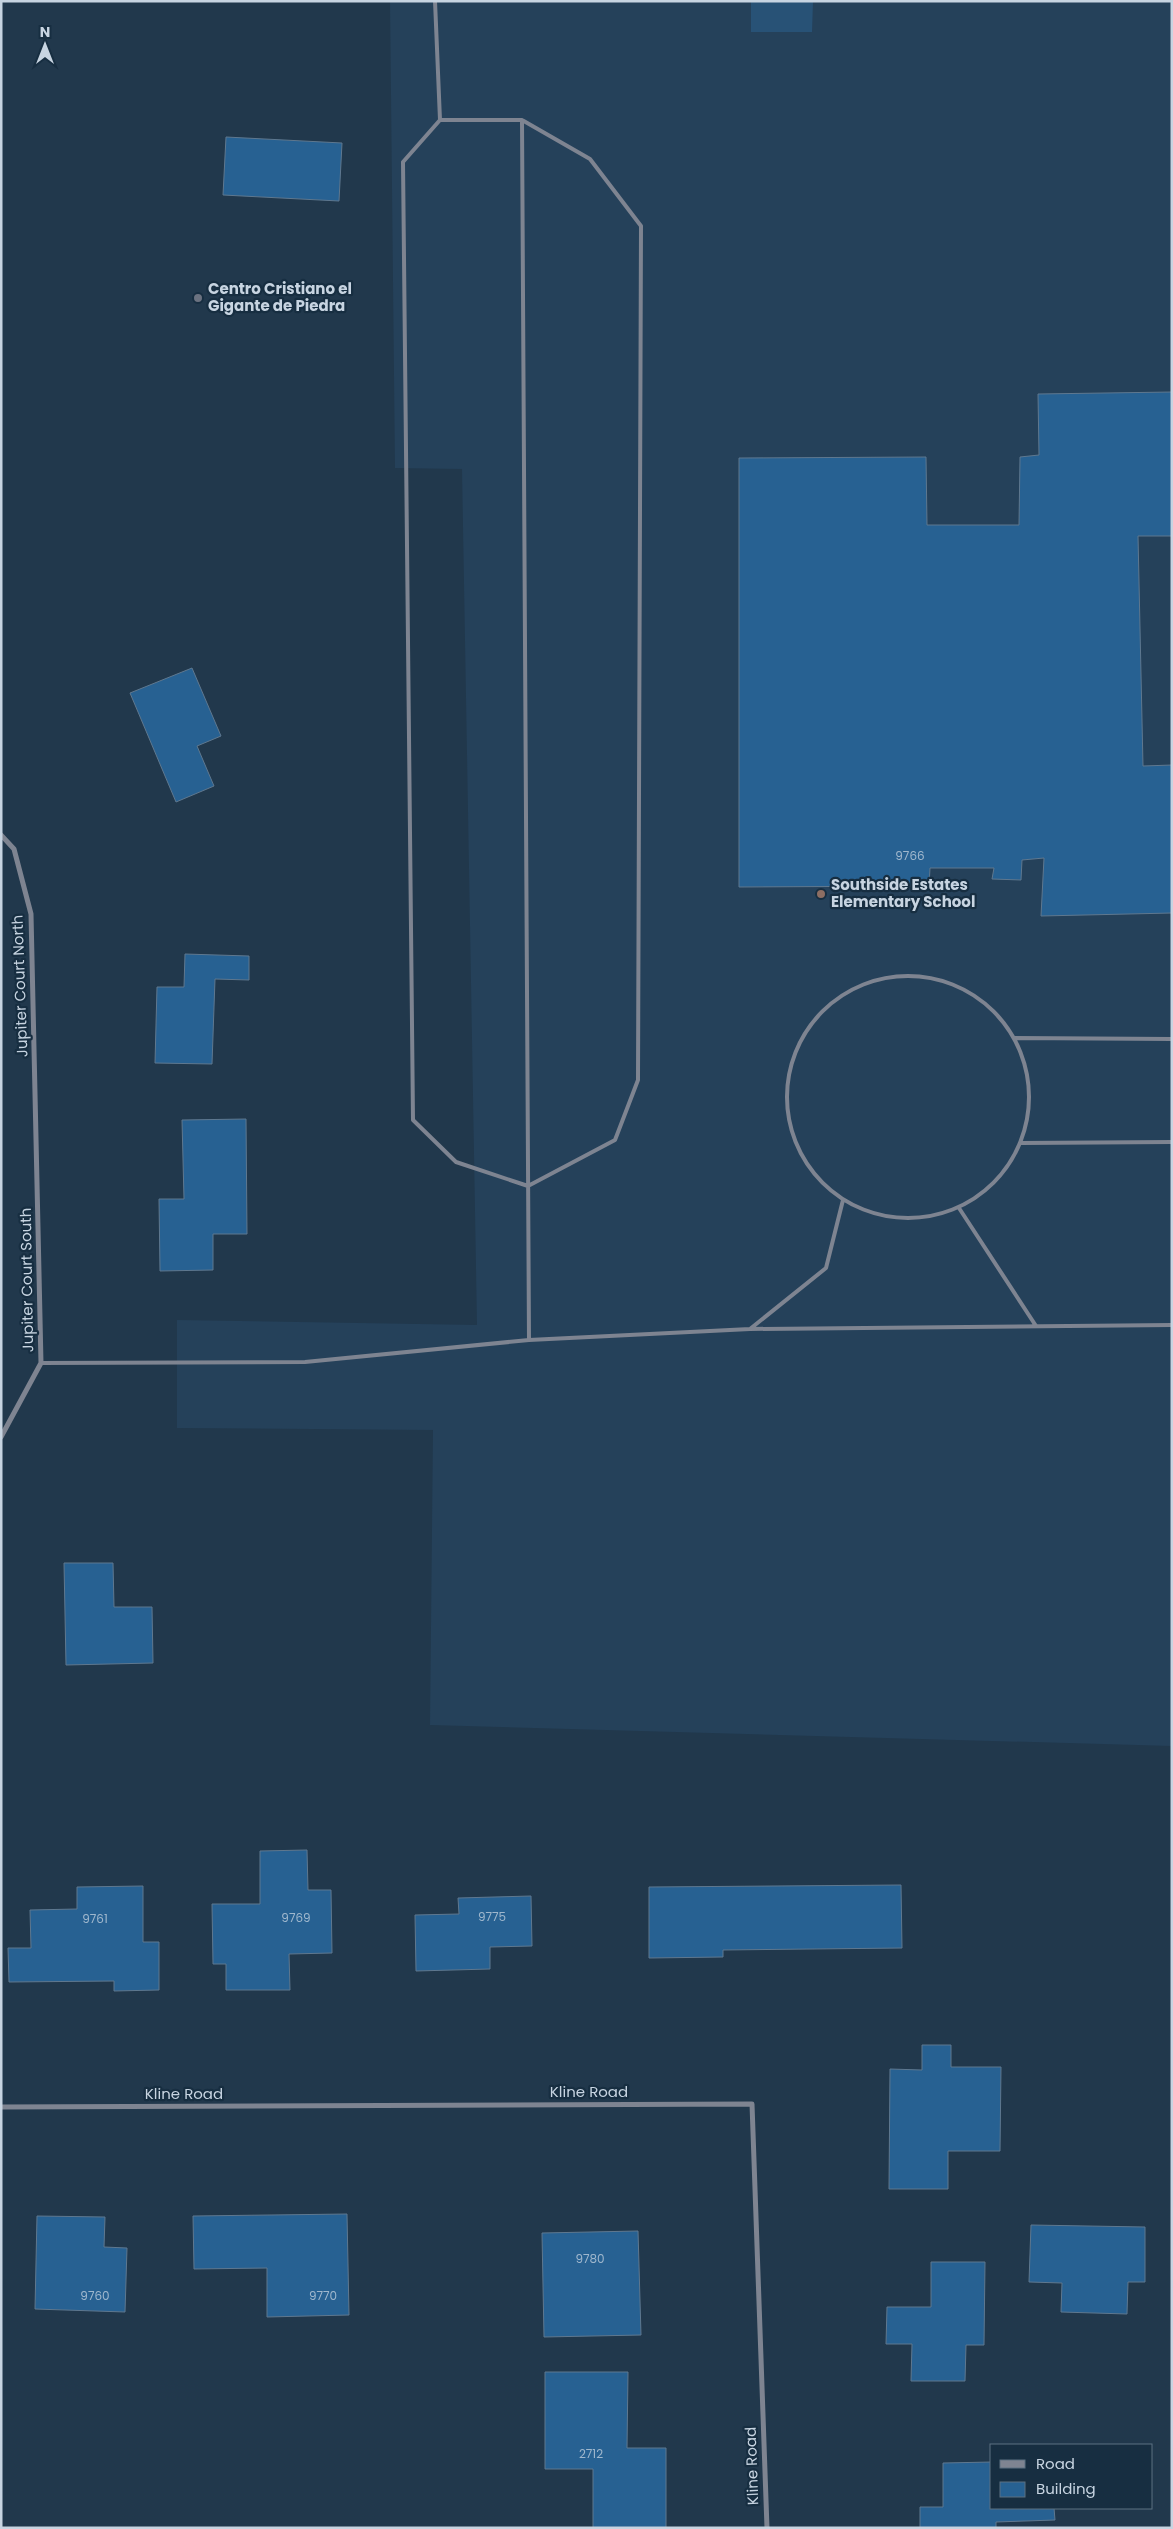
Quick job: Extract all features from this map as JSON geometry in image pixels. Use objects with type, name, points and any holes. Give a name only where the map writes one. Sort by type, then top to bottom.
[{"type":"street","name":"Jupiter Court North","points":[[1,835],[14,849],[31,914],[37,1142]]},
{"type":"street","name":"Jupiter Court South","points":[[1,1437],[42,1363],[37,1142]]},
{"type":"street","name":"Kline Road","points":[[1,2107],[752,2104],[767,2528]]},
{"type":"lane","points":[[435,1],[440,120],[403,162],[413,1120],[456,1162],[528,1186],[615,1140],[638,1080],[640,226],[590,159],[522,120],[440,120]]},
{"type":"lane","points":[[522,120],[529,1340]]},
{"type":"lane","points":[[916,975],[956,985],[990,1006],[1015,1038],[1028,1072],[1029,1108],[1021,1143],[1006,1170],[985,1192],[959,1208],[920,1218],[880,1215],[842,1200],[812,1173],[793,1138],[785,1098],[792,1058],[810,1024],[839,996],[876,980],[916,975]]},
{"type":"lane","points":[[1015,1038],[1172,1039]]},
{"type":"lane","points":[[1021,1143],[1172,1142]]},
{"type":"lane","points":[[750,1329],[826,1268],[842,1200]]},
{"type":"lane","points":[[959,1208],[1036,1326]]},
{"type":"lane","points":[[42,1363],[304,1362],[529,1340],[750,1329],[1172,1325]]},
{"type":"shaded area","name":"Southside Estates Elementary School","points":[[390,1],[1172,1],[1172,1746],[430,1725],[433,1430],[177,1428],[177,1320],[477,1325],[462,469],[395,468]]},
{"type":"shaded area","points":[[751,1],[813,1],[812,32],[751,32]]},
{"type":"building","points":[[226,137],[342,143],[339,201],[223,195]]},
{"type":"building","points":[[1172,392],[1172,536],[1138,536],[1143,766],[1172,765],[1172,913],[1041,916],[1044,858],[1022,860],[1021,880],[992,879],[994,868],[930,868],[929,886],[739,887],[739,458],[926,457],[927,525],[1019,525],[1020,457],[1039,455],[1038,394]]},
{"type":"building","points":[[192,668],[221,736],[197,746],[214,786],[176,802],[130,693]]},
{"type":"building","points":[[185,954],[249,956],[249,980],[215,979],[212,1064],[155,1063],[157,987],[184,987]]},
{"type":"building","points":[[246,1119],[247,1234],[213,1234],[213,1270],[160,1271],[159,1199],[184,1199],[182,1120]]},
{"type":"building","points":[[64,1563],[113,1563],[114,1607],[152,1607],[153,1663],[66,1665]]},
{"type":"building","points":[[307,1850],[308,1890],[331,1890],[332,1953],[289,1954],[290,1990],[226,1990],[226,1964],[213,1964],[212,1904],[260,1904],[260,1851]]},
{"type":"building","points":[[901,1885],[902,1948],[723,1950],[723,1957],[649,1958],[649,1887]]},
{"type":"building","points":[[143,1886],[143,1942],[159,1942],[159,1990],[114,1991],[114,1981],[9,1982],[8,1948],[31,1948],[30,1910],[77,1909],[77,1887]]},
{"type":"building","points":[[531,1896],[532,1946],[490,1947],[490,1969],[416,1971],[415,1915],[459,1914],[458,1898]]},
{"type":"building","points":[[922,2045],[951,2045],[951,2067],[1001,2067],[1000,2151],[948,2151],[948,2189],[889,2189],[890,2069],[922,2070]]},
{"type":"building","points":[[347,2214],[349,2315],[267,2317],[267,2268],[194,2269],[193,2216]]},
{"type":"building","points":[[37,2216],[105,2217],[104,2247],[127,2248],[125,2312],[35,2309]]},
{"type":"building","points":[[1031,2225],[1145,2227],[1145,2282],[1128,2282],[1127,2314],[1061,2312],[1062,2283],[1029,2282]]},
{"type":"building","points":[[638,2231],[641,2335],[544,2337],[542,2233]]},
{"type":"building","points":[[931,2262],[985,2262],[984,2345],[966,2345],[965,2381],[911,2381],[912,2344],[886,2344],[887,2307],[931,2307]]},
{"type":"building","points":[[545,2372],[628,2372],[627,2448],[666,2448],[666,2528],[593,2528],[593,2469],[545,2469]]},
{"type":"building","points":[[990,2462],[990,2509],[1054,2509],[1055,2520],[996,2522],[996,2528],[920,2528],[920,2507],[943,2507],[943,2463]]},
{"type":"place","name":"Centro Cristiano el Gigante de Piedra","points":[[198,298]]},
{"type":"place","name":"Southside Estates Elementary School","points":[[821,894]]}]
